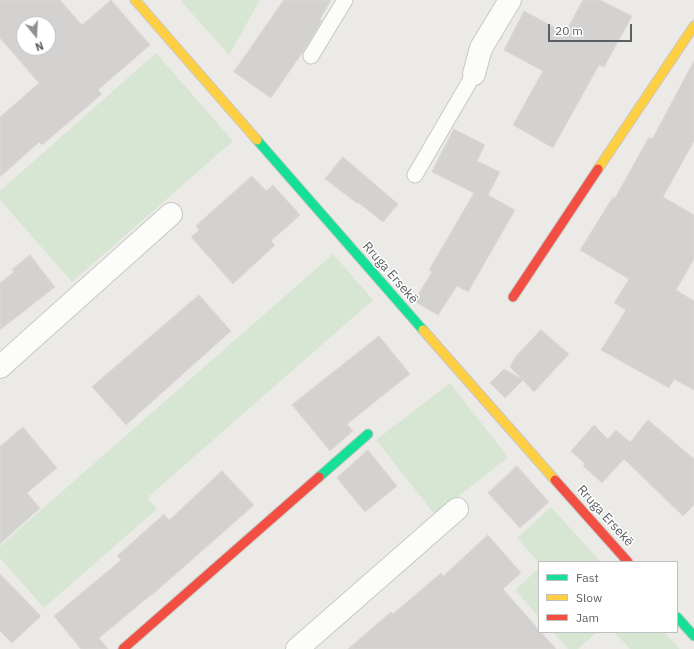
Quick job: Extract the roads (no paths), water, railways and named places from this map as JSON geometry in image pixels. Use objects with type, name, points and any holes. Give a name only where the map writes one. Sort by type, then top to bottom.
[{"type":"street","name":"Rruga Ersekë","points":[[135,0],[367,267],[627,561]]},
{"type":"street","points":[[474,74],[481,48],[510,0]]},
{"type":"street","points":[[513,297],[694,26]]},
{"type":"street","points":[[0,367],[170,214]]},
{"type":"street","points":[[123,649],[368,434]]},
{"type":"street","points":[[297,649],[457,509]]},
{"type":"street","points":[[678,618],[694,636]]},
{"type":"lane","points":[[311,56],[345,0]]},
{"type":"lane","points":[[415,175],[474,74]]}]
